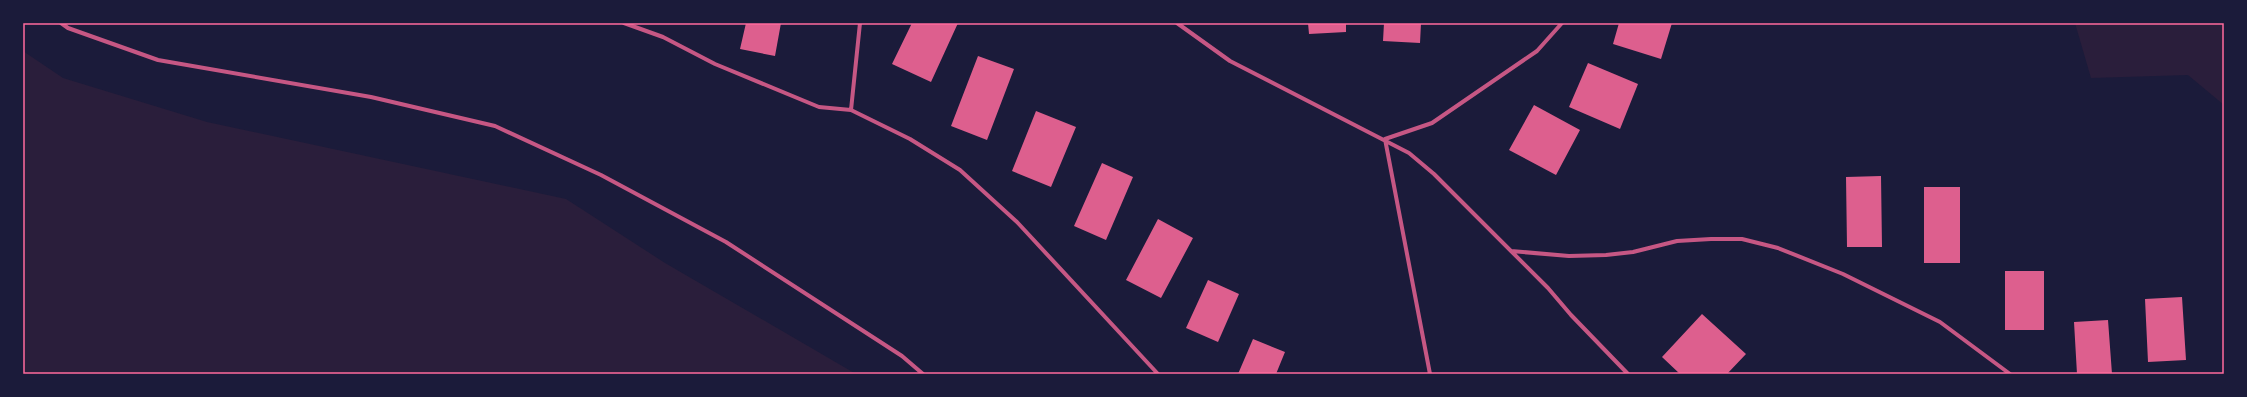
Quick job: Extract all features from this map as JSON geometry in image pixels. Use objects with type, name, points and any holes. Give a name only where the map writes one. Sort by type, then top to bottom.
[{"type":"street","points":[[61,23],[68,28],[158,60],[371,97],[495,126],[600,175],[726,242],[902,356],[923,374]]},
{"type":"street","points":[[624,23],[663,37],[715,64],[819,107],[851,110],[910,139],[960,170],[1017,222],[1158,374]]},
{"type":"street","points":[[851,110],[860,23]]},
{"type":"street","points":[[1177,23],[1230,61],[1339,118],[1385,139],[1409,153],[1434,174],[1628,374]]},
{"type":"street","points":[[1385,139],[1432,123],[1537,51],[1562,23]]},
{"type":"street","points":[[1385,139],[1430,374]]},
{"type":"street","points":[[1510,251],[1569,256],[1606,255],[1632,252],[1677,241],[1742,239],[1778,248],[1843,274],[1940,322],[2010,374]]},
{"type":"shaded area","points":[[2075,23],[2224,23],[2224,105],[2188,75],[2091,78]]},
{"type":"shaded area","points":[[23,51],[63,78],[207,122],[566,199],[665,263],[856,374],[23,374]]},
{"type":"building","points":[[746,23],[781,23],[775,56],[740,49]]},
{"type":"building","points":[[912,23],[958,23],[931,82],[892,64]]},
{"type":"building","points":[[1308,23],[1346,23],[1346,32],[1309,34]]},
{"type":"building","points":[[1384,23],[1421,23],[1420,43],[1383,41]]},
{"type":"building","points":[[1619,23],[1672,23],[1661,59],[1613,44]]},
{"type":"building","points":[[978,56],[1014,69],[987,140],[951,126]]},
{"type":"building","points":[[1588,63],[1638,84],[1620,129],[1569,107]]},
{"type":"building","points":[[1534,105],[1580,130],[1556,175],[1509,150]]},
{"type":"building","points":[[1036,111],[1076,127],[1051,187],[1012,171]]},
{"type":"building","points":[[1102,163],[1133,177],[1106,240],[1074,226]]},
{"type":"building","points":[[1881,176],[1882,247],[1847,247],[1846,177]]},
{"type":"building","points":[[1924,187],[1960,187],[1960,263],[1924,263]]},
{"type":"building","points":[[1158,219],[1193,238],[1161,298],[1126,280]]},
{"type":"building","points":[[2005,271],[2044,271],[2044,330],[2005,330]]},
{"type":"building","points":[[1208,280],[1239,294],[1218,342],[1186,328]]},
{"type":"building","points":[[2182,297],[2186,360],[2148,362],[2145,299]]},
{"type":"building","points":[[1702,314],[1746,354],[1727,374],[1680,374],[1662,357]]},
{"type":"building","points":[[2108,320],[2112,374],[2077,374],[2074,322]]},
{"type":"building","points":[[1253,339],[1285,352],[1276,374],[1238,374]]}]
